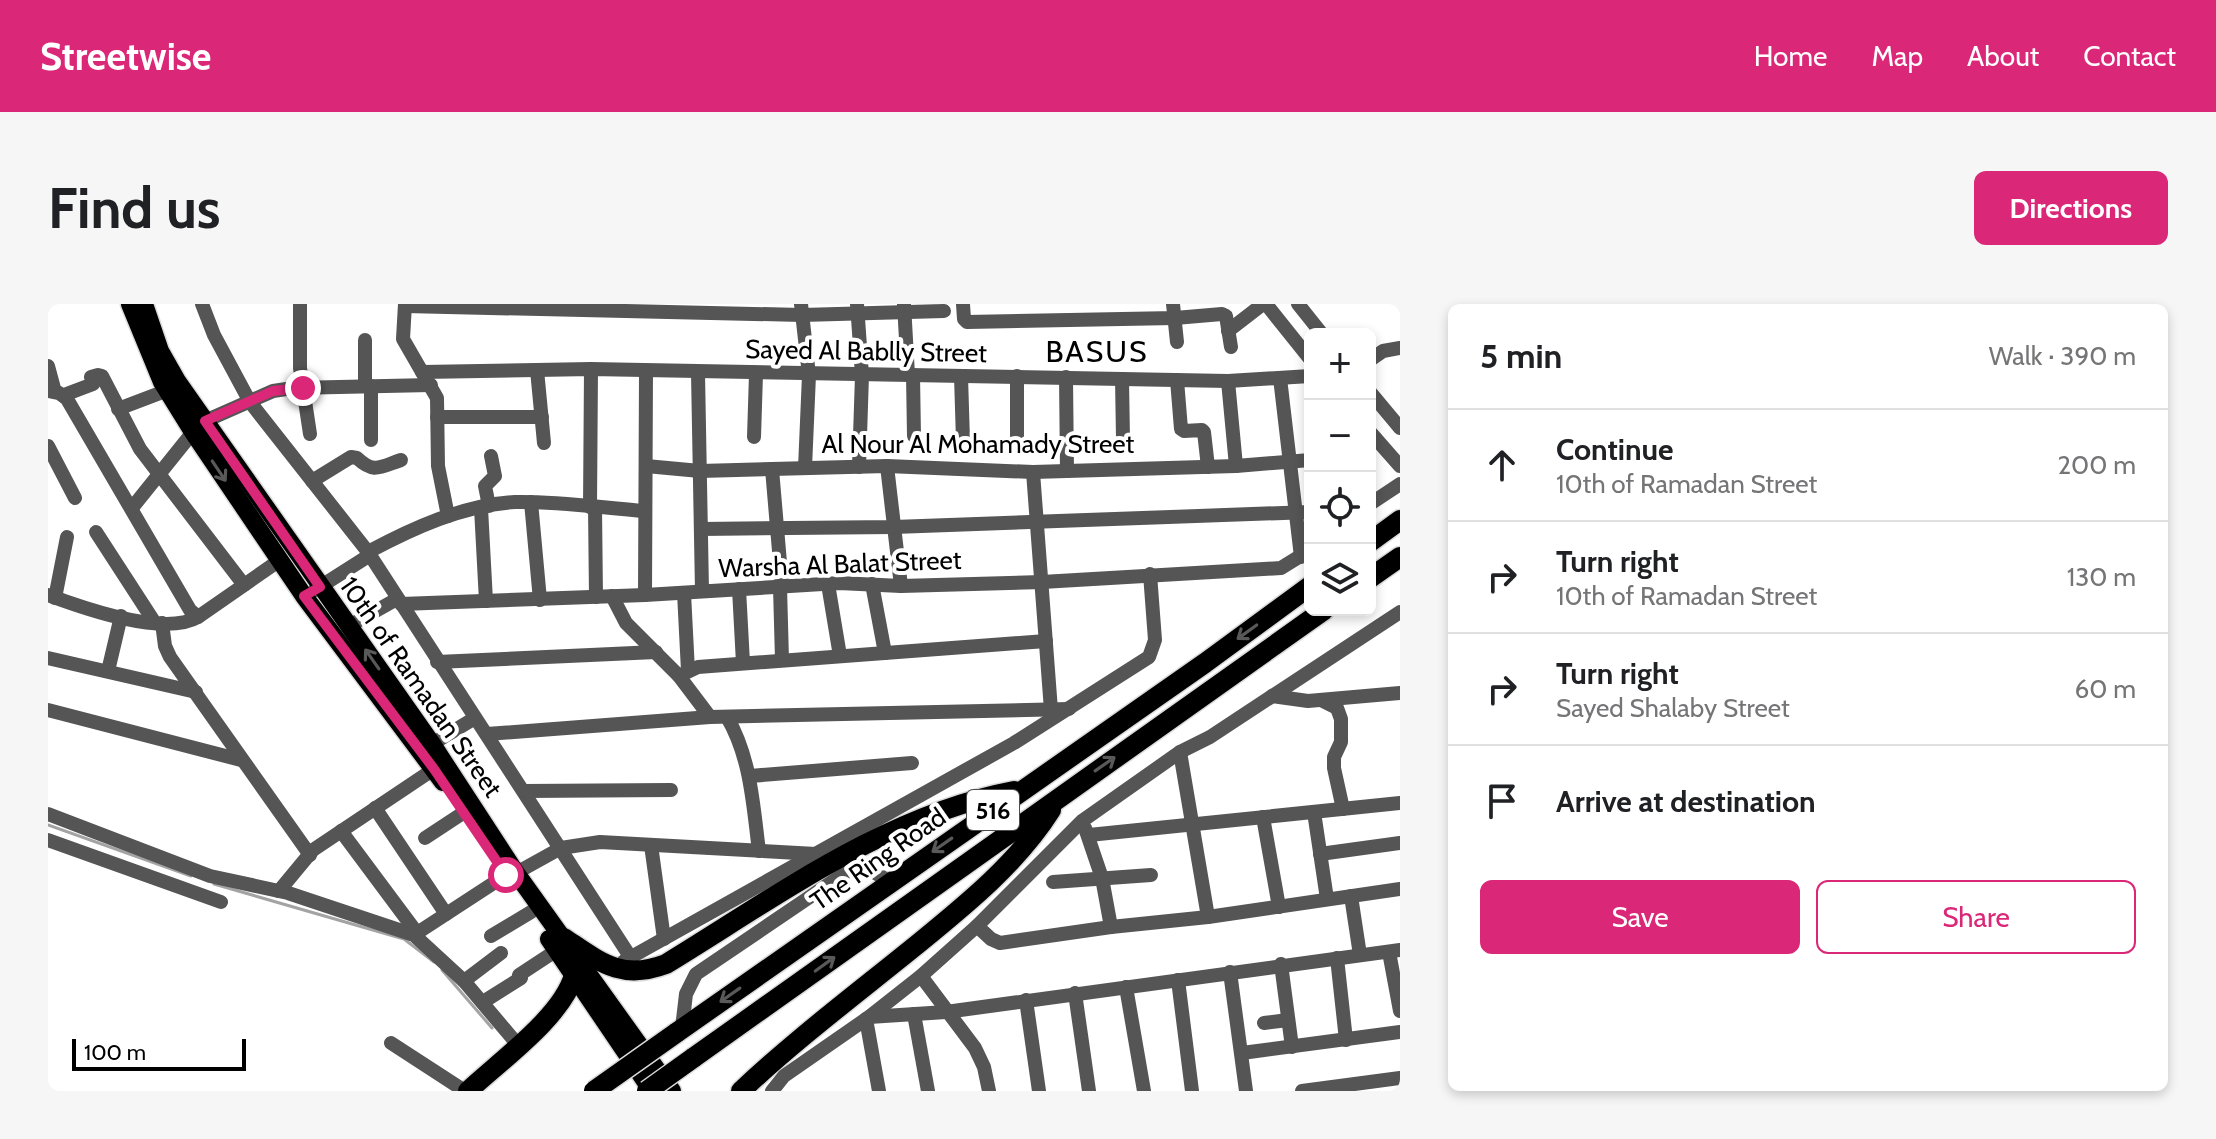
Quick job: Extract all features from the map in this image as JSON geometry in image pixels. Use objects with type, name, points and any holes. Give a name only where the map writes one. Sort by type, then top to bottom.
[{"type":"highway","points":[[1376,538],[1399,521]]},
{"type":"highway","points":[[1376,574],[1400,557]]},
{"type":"highway","name":"The Ring Road","points":[[594,1091],[1304,590]]},
{"type":"highway","name":"The Ring Road","points":[[649,1091],[1315,616]]},
{"type":"highway","points":[[560,944],[612,968],[639,971],[666,964],[854,851],[917,819],[951,806],[1022,789]]},
{"type":"highway","points":[[741,1091],[971,898],[1012,859],[1058,797]]},
{"type":"highway","points":[[467,1091],[558,1007],[571,987],[574,975]]},
{"type":"main road","name":"10th of Ramadan Street","points":[[130,304],[149,354],[168,390],[199,427],[463,813],[672,1091]]},
{"type":"main road","name":"10th of Ramadan Street","points":[[144,304],[160,351],[199,427],[280,560],[349,626],[432,744],[531,912],[560,944],[574,975],[649,1091]]},
{"type":"street","points":[[202,304],[220,348],[250,402],[369,554],[631,958]]},
{"type":"street","points":[[300,304],[303,388],[310,434]]},
{"type":"street","points":[[963,304],[964,321],[1120,312],[1222,314],[1226,316],[1231,347]]},
{"type":"street","points":[[1228,331],[1264,304],[1304,352]]},
{"type":"street","points":[[1298,304],[1317,328]]},
{"type":"street","points":[[448,516],[438,466],[437,398],[403,339],[405,305],[802,310],[904,307],[944,311]]},
{"type":"street","points":[[904,307],[914,436]]},
{"type":"street","points":[[857,308],[862,375],[859,467]]},
{"type":"street","points":[[802,310],[809,375],[805,468]]},
{"type":"street","points":[[1174,311],[1177,342]]},
{"type":"street","points":[[365,340],[371,440]]},
{"type":"street","points":[[1376,356],[1383,351],[1400,348]]},
{"type":"street","points":[[48,366],[56,393],[132,508],[190,610],[198,617]]},
{"type":"street","points":[[591,369],[596,597]]},
{"type":"street","name":"Sayed Al Bablly Street","points":[[422,372],[591,369],[1228,381],[1304,376]]},
{"type":"street","points":[[537,370],[544,443]]},
{"type":"street","points":[[645,595],[646,372]]},
{"type":"street","points":[[698,373],[702,591]]},
{"type":"street","points":[[754,437],[756,374]]},
{"type":"street","points":[[56,393],[93,384],[91,377],[100,375],[158,476],[244,585]]},
{"type":"street","points":[[961,376],[963,441]]},
{"type":"street","points":[[1017,376],[1017,438]]},
{"type":"street","points":[[1066,377],[1067,471]]},
{"type":"street","points":[[1280,378],[1290,462],[1303,512],[1305,544]]},
{"type":"street","points":[[1122,379],[1123,439]]},
{"type":"street","points":[[1177,380],[1181,429],[1204,432],[1208,467]]},
{"type":"street","points":[[1228,381],[1236,466]]},
{"type":"street","points":[[132,508],[199,427],[273,391],[431,385]]},
{"type":"street","points":[[118,409],[168,390]]},
{"type":"street","points":[[1376,399],[1400,428]]},
{"type":"street","points":[[437,417],[542,417]]},
{"type":"street","points":[[1376,439],[1400,466]]},
{"type":"street","points":[[48,446],[75,498]]},
{"type":"street","points":[[1376,455],[1389,454]]},
{"type":"street","points":[[486,601],[485,486],[495,476],[491,456]]},
{"type":"street","points":[[312,481],[351,457],[373,469],[401,460]]},
{"type":"street","name":"Al Nour Al Mohamady Street","points":[[646,466],[700,471],[887,466],[1033,472],[1236,466],[1304,461]]},
{"type":"street","points":[[887,466],[901,586]]},
{"type":"street","points":[[772,469],[781,587],[782,660]]},
{"type":"street","points":[[1033,472],[1051,710]]},
{"type":"street","points":[[1376,500],[1400,484]]},
{"type":"street","points":[[531,502],[540,600]]},
{"type":"street","points":[[312,591],[405,532],[448,516],[485,507],[531,502],[645,511]]},
{"type":"street","points":[[701,529],[894,527],[1303,512]]},
{"type":"street","points":[[96,532],[158,623],[170,657],[310,855]]},
{"type":"street","points":[[67,537],[50,598],[158,623],[183,623],[198,617],[280,560]]},
{"type":"street","name":"Warsha Al Balat Street","points":[[399,601],[540,600],[828,584],[901,586],[1042,582],[1281,568],[1304,554]]},
{"type":"street","points":[[612,968],[1014,743],[1149,657],[1153,651],[1155,633],[1150,574]]},
{"type":"street","points":[[828,584],[840,656]]},
{"type":"street","points":[[872,584],[885,653]]},
{"type":"street","points":[[739,589],[743,663]]},
{"type":"street","points":[[683,674],[684,593]]},
{"type":"street","points":[[612,596],[626,623],[683,674],[710,717]]},
{"type":"street","points":[[349,626],[399,601]]},
{"type":"street","points":[[772,1091],[784,1076],[921,976],[977,926],[1082,821],[1180,752],[1210,737],[1400,612]]},
{"type":"street","points":[[108,671],[121,616]]},
{"type":"street","points":[[683,674],[698,667],[1046,641]]},
{"type":"street","points":[[437,662],[656,652]]},
{"type":"street","points":[[48,658],[196,692]]},
{"type":"street","points":[[1272,696],[1320,700],[1400,693]]},
{"type":"street","points":[[1320,700],[1337,708],[1341,719],[1341,742],[1334,757],[1334,768],[1343,809]]},
{"type":"street","points":[[487,734],[710,717],[1069,709]]},
{"type":"street","points":[[48,710],[241,760]]},
{"type":"street","points":[[727,717],[744,753],[750,776],[759,851]]},
{"type":"street","points":[[432,744],[475,718]]},
{"type":"street","points":[[1180,752],[1208,917]]},
{"type":"street","points":[[750,776],[912,763]]},
{"type":"street","points":[[279,891],[310,855],[434,769]]},
{"type":"street","points":[[524,791],[671,790]]},
{"type":"street","points":[[1089,835],[1400,803]]},
{"type":"street","points":[[375,808],[446,914]]},
{"type":"street","points":[[1314,812],[1327,899]]},
{"type":"street","points":[[425,838],[463,813]]},
{"type":"street","points":[[48,814],[210,876],[279,891],[415,934]]},
{"type":"street","points":[[1263,817],[1279,907]]},
{"type":"street","points":[[1082,821],[1102,878],[1111,927]]},
{"type":"street","points":[[341,831],[415,934],[464,981],[518,1045]]},
{"type":"street","points":[[48,840],[221,902]]},
{"type":"street","points":[[415,934],[511,874],[561,848],[600,842],[816,854]]},
{"type":"street","points":[[1320,854],[1400,843]]},
{"type":"street","points":[[651,845],[664,939]]},
{"type":"street","points":[[679,1030],[686,994],[696,974],[848,871],[869,869],[890,882]]},
{"type":"street","points":[[1053,882],[1151,875]]},
{"type":"street","points":[[977,926],[1000,943],[1400,889]]},
{"type":"street","points":[[1351,896],[1360,955]]},
{"type":"street","points":[[491,936],[531,912]]},
{"type":"street","points":[[483,1002],[521,978],[519,975],[560,944]]},
{"type":"street","points":[[867,1018],[946,1012],[1394,951],[1400,1011]]},
{"type":"street","points":[[464,981],[501,953]]},
{"type":"street","points":[[1337,958],[1346,1040]]},
{"type":"street","points":[[1281,964],[1292,1047]]},
{"type":"street","points":[[1230,972],[1246,1091]]},
{"type":"street","points":[[921,976],[981,1057],[989,1091]]},
{"type":"street","points":[[1178,980],[1192,1091]]},
{"type":"street","points":[[1126,987],[1144,1091]]},
{"type":"street","points":[[1075,993],[1089,1091]]},
{"type":"street","points":[[1026,1000],[1039,1091]]},
{"type":"street","points":[[914,1014],[928,1091]]},
{"type":"street","points":[[867,1018],[879,1091]]},
{"type":"street","points":[[1264,1023],[1288,1020]]},
{"type":"street","points":[[1242,1053],[1400,1032]]},
{"type":"street","points":[[391,1043],[467,1091]]},
{"type":"street","points":[[1302,1091],[1361,1087],[1400,1078]]},
{"type":"waterway","points":[[48,825],[191,876]]},
{"type":"waterway","points":[[214,884],[404,939],[434,962]]},
{"type":"waterway","points":[[442,970],[492,1028]]},
{"type":"district","name":"BASUS","points":[[1097,351]]},
{"type":"route","points":[[303,388],[273,391],[205,421],[320,587],[304,596],[434,769],[506,875]]}]
